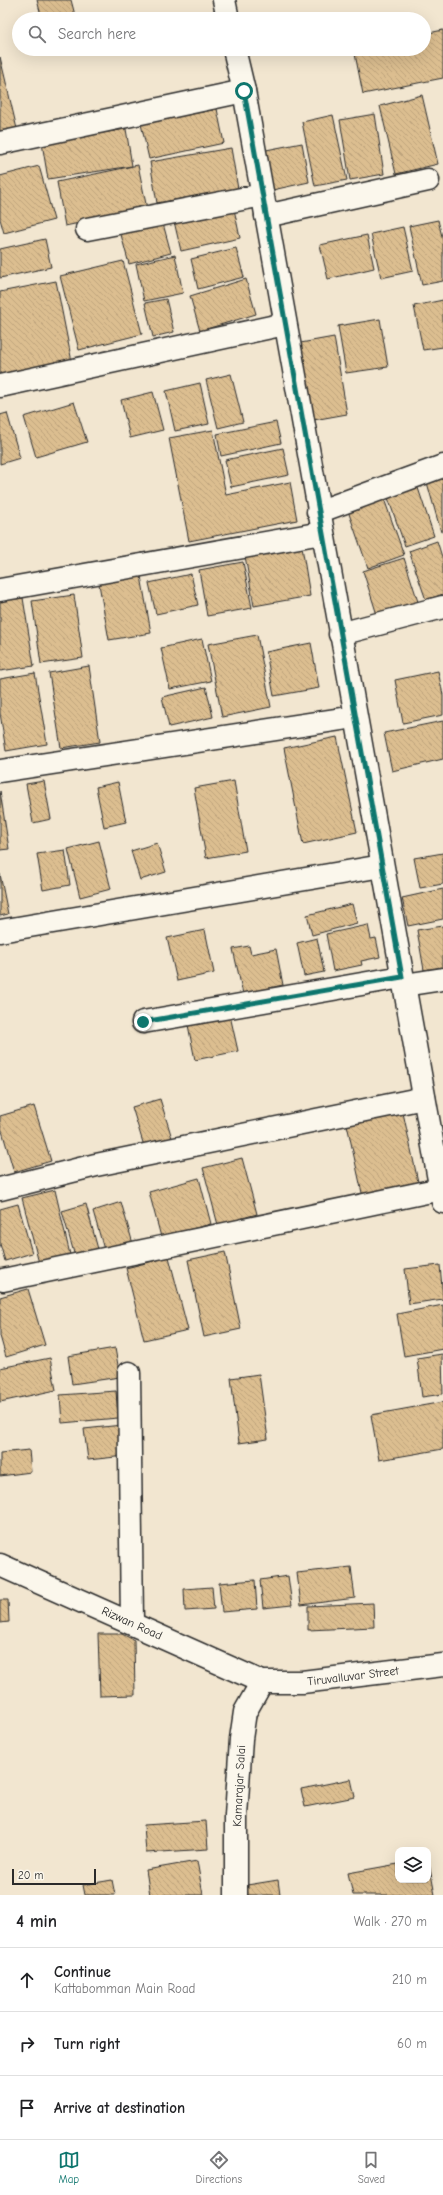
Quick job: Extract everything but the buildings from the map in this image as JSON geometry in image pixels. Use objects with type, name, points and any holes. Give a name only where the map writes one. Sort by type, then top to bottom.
[{"type":"street","points":[[224,0],[227,12]]},
{"type":"street","points":[[3,1280],[442,1195],[318,512],[244,91],[236,56]]},
{"type":"street","points":[[0,143],[244,91]]},
{"type":"street","points":[[87,229],[264,205],[428,180]]},
{"type":"street","points":[[0,386],[285,324]]},
{"type":"street","points":[[318,512],[443,466]]},
{"type":"street","points":[[0,590],[322,533]]},
{"type":"street","points":[[340,634],[443,608]]},
{"type":"street","points":[[0,772],[355,717]]},
{"type":"street","points":[[0,931],[382,866]]},
{"type":"street","points":[[143,1022],[403,981],[443,979]]},
{"type":"street","points":[[0,1189],[96,1165],[424,1098]]},
{"type":"street","points":[[129,1373],[132,1622]]},
{"type":"street","name":"Rizwan Road","points":[[0,1565],[132,1622],[262,1682]]},
{"type":"street","name":"Tiruvalluvar Street","points":[[262,1682],[302,1682],[443,1665]]},
{"type":"street","name":"Kamarajar Salai","points":[[234,1895],[236,1816],[241,1739],[245,1712],[262,1682]]},
{"type":"route","points":[[143,1022],[402,977],[343,653],[244,91]]}]
